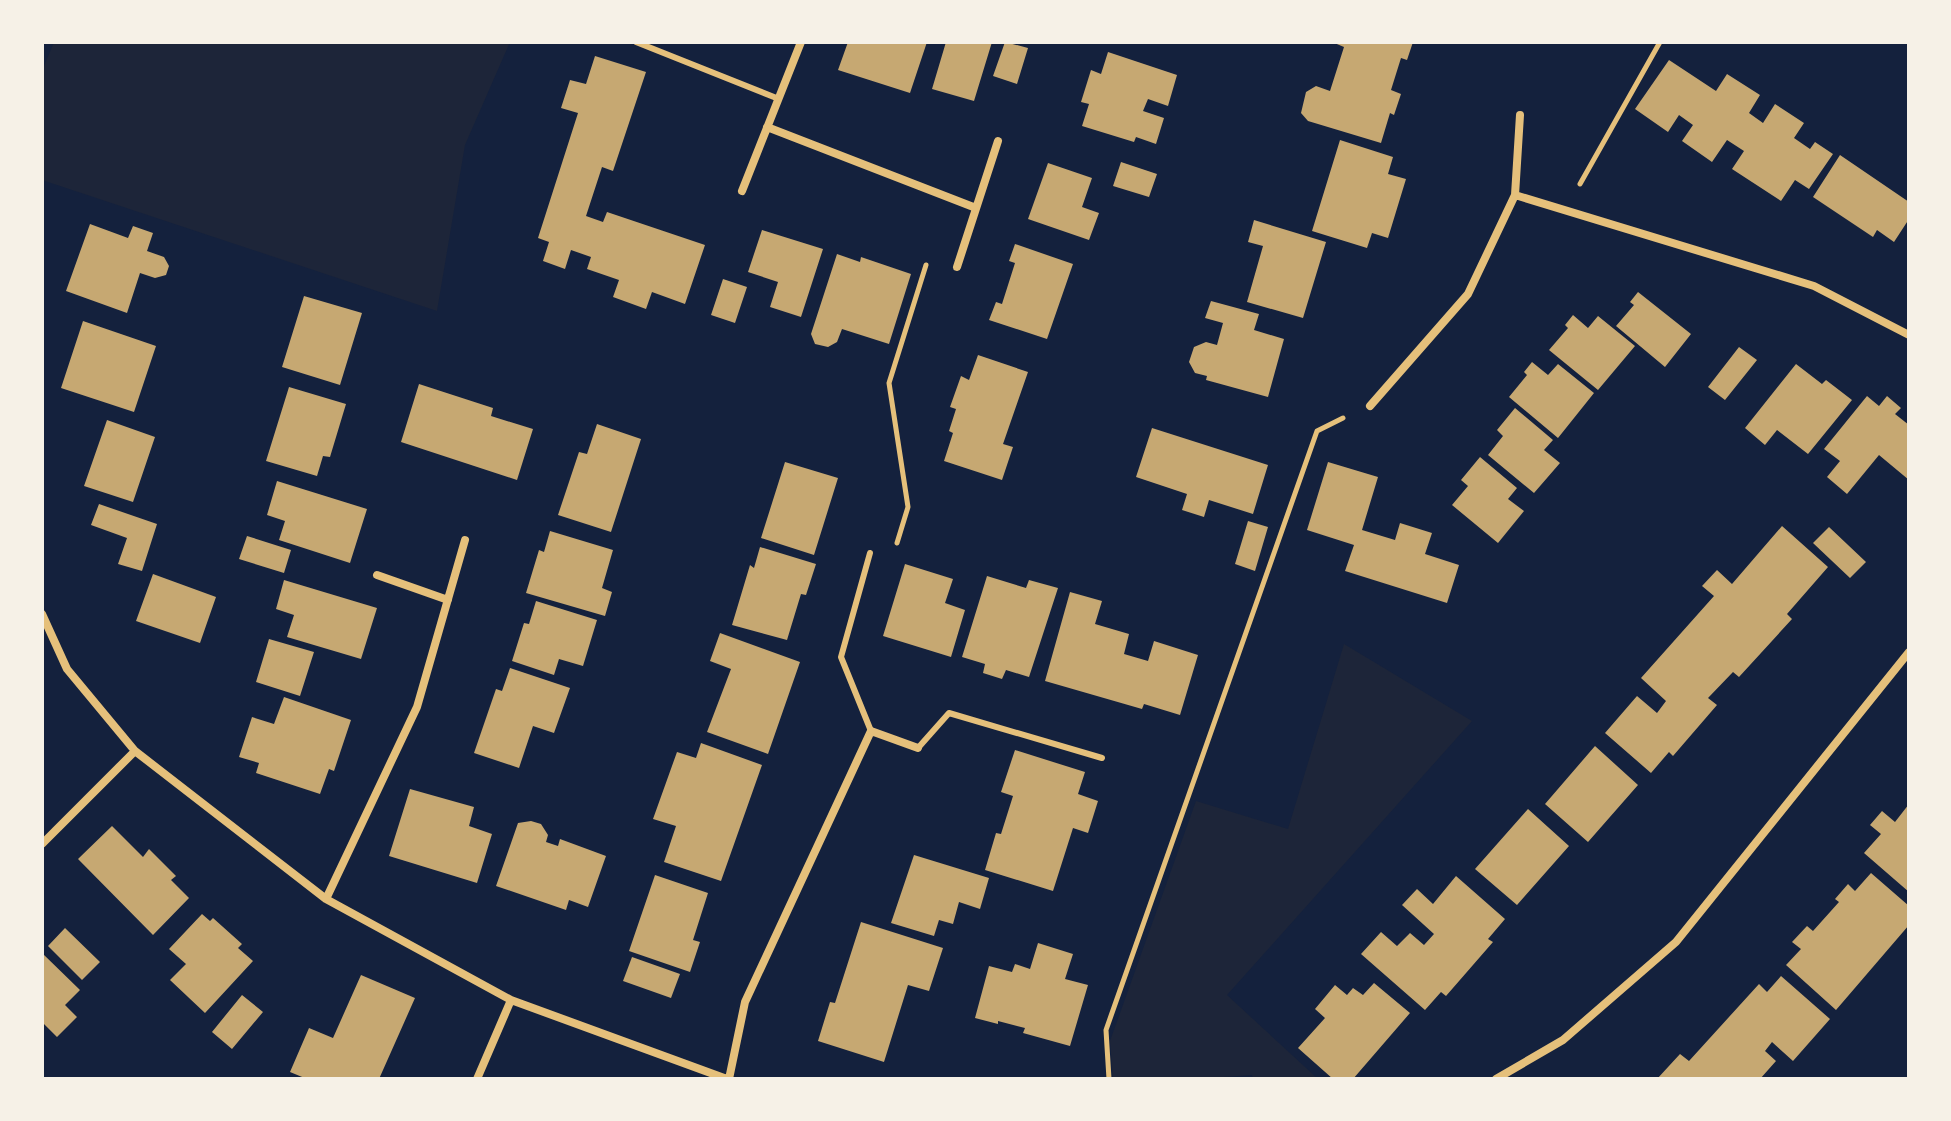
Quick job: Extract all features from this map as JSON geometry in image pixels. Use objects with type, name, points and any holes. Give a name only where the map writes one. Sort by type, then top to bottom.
[{"type":"street","points":[[742,191],[801,42]]},
{"type":"street","points":[[1370,406],[1468,294],[1515,195],[1520,115]]},
{"type":"street","points":[[767,127],[976,208]]},
{"type":"street","points":[[957,267],[998,141]]},
{"type":"street","points":[[1515,195],[1814,286],[1909,335]]},
{"type":"street","points":[[326,899],[417,707],[465,540]]},
{"type":"street","points":[[377,575],[448,600]]},
{"type":"street","points":[[42,614],[67,669],[135,751],[326,899],[511,1000],[728,1079],[745,1002],[871,731],[918,748]]},
{"type":"street","points":[[1496,1079],[1563,1040],[1676,942],[1909,652]]},
{"type":"street","points":[[42,844],[135,751]]},
{"type":"street","points":[[477,1079],[511,1000]]},
{"type":"lane","points":[[636,42],[779,99]]},
{"type":"lane","points":[[870,553],[841,657],[871,731]]},
{"type":"lane","points":[[918,748],[949,713],[1102,758]]},
{"type":"path","points":[[1566,210],[1660,42]]},
{"type":"path","points":[[870,553],[892,560],[908,507],[889,383],[928,258],[957,267]]},
{"type":"path","points":[[1109,1079],[1106,1030],[1317,431],[1370,406]]},
{"type":"shaded area","points":[[54,42],[510,42],[465,145],[437,311],[42,180],[42,71]]},
{"type":"shaded area","points":[[1344,644],[1472,721],[1227,995],[1318,1079],[1253,1079],[1252,1075],[1197,1079],[1113,1079],[1110,1041],[1196,801],[1288,829]]},
{"type":"building","points":[[848,42],[927,42],[910,93],[838,70]]},
{"type":"building","points":[[946,42],[992,42],[974,101],[932,89]]},
{"type":"building","points":[[1005,42],[1028,48],[1017,84],[993,76]]},
{"type":"building","points":[[1332,42],[1413,42],[1407,60],[1401,58],[1391,90],[1401,94],[1394,115],[1390,113],[1381,143],[1308,121],[1301,113],[1306,92],[1316,86],[1330,91],[1344,47]]},
{"type":"building","points":[[1108,52],[1177,75],[1168,106],[1148,99],[1143,111],[1164,118],[1156,144],[1136,137],[1134,142],[1082,126],[1089,104],[1081,102],[1091,70],[1101,74]]},
{"type":"building","points":[[595,56],[646,72],[613,171],[602,167],[586,216],[603,222],[607,212],[705,245],[685,304],[652,292],[646,309],[613,297],[619,280],[587,269],[591,257],[571,250],[565,269],[543,261],[549,242],[538,238],[578,113],[561,108],[570,80],[586,84]]},
{"type":"building","points":[[1669,60],[1716,91],[1727,74],[1760,95],[1749,113],[1763,123],[1775,104],[1804,123],[1794,138],[1810,149],[1815,142],[1833,154],[1809,189],[1795,180],[1781,201],[1732,169],[1744,151],[1727,140],[1712,162],[1682,141],[1693,125],[1679,115],[1668,132],[1635,109]]},
{"type":"building","points":[[1340,140],[1393,157],[1388,174],[1406,179],[1388,238],[1372,233],[1367,248],[1312,231]]},
{"type":"building","points":[[1840,155],[1909,202],[1909,219],[1894,242],[1877,230],[1873,237],[1813,197]]},
{"type":"building","points":[[1121,162],[1157,174],[1149,197],[1113,186]]},
{"type":"building","points":[[1048,163],[1092,178],[1082,207],[1099,213],[1089,240],[1028,219]]},
{"type":"building","points":[[1254,220],[1326,242],[1303,318],[1247,302],[1263,246],[1248,242]]},
{"type":"building","points":[[90,224],[128,238],[133,226],[153,233],[147,251],[164,257],[169,266],[166,275],[155,278],[140,273],[127,313],[66,291]]},
{"type":"building","points":[[762,230],[823,249],[801,317],[770,307],[778,282],[748,272]]},
{"type":"building","points":[[1015,244],[1073,264],[1047,339],[989,320],[996,302],[1002,304],[1015,263],[1009,261]]},
{"type":"building","points":[[837,254],[860,262],[861,257],[911,274],[889,344],[842,329],[837,342],[828,347],[815,344],[811,334]]},
{"type":"building","points":[[723,279],[747,287],[735,323],[711,315]]},
{"type":"building","points":[[1638,292],[1691,334],[1665,367],[1616,326],[1634,305],[1630,302]]},
{"type":"building","points":[[304,296],[362,313],[340,385],[282,367]]},
{"type":"building","points":[[1211,301],[1259,314],[1254,330],[1284,339],[1268,397],[1206,380],[1207,376],[1195,373],[1189,362],[1194,347],[1206,342],[1217,345],[1223,323],[1205,318]]},
{"type":"building","points":[[1573,315],[1588,328],[1598,316],[1635,346],[1598,390],[1549,350],[1568,328],[1565,325]]},
{"type":"building","points":[[83,321],[156,346],[134,412],[61,388]]},
{"type":"building","points":[[1739,347],[1757,360],[1725,400],[1708,387]]},
{"type":"building","points":[[978,355],[1028,372],[1003,444],[1013,447],[1002,480],[944,461],[953,433],[949,431],[956,409],[950,407],[961,376],[969,380]]},
{"type":"building","points":[[1532,362],[1548,375],[1558,364],[1594,393],[1558,438],[1509,397],[1527,375],[1524,372]]},
{"type":"building","points":[[1796,364],[1822,384],[1826,380],[1852,400],[1808,454],[1777,430],[1765,445],[1745,428]]},
{"type":"building","points":[[419,384],[493,408],[491,416],[533,429],[517,480],[401,442]]},
{"type":"building","points":[[289,387],[346,404],[330,457],[323,456],[317,476],[266,461]]},
{"type":"building","points":[[1867,396],[1879,406],[1887,396],[1901,408],[1895,414],[1909,425],[1909,480],[1879,455],[1847,494],[1827,477],[1840,461],[1824,449]]},
{"type":"building","points":[[1515,408],[1553,440],[1544,450],[1560,463],[1534,493],[1488,455],[1503,436],[1497,430]]},
{"type":"building","points":[[107,420],[155,437],[133,502],[84,486]]},
{"type":"building","points":[[597,424],[641,439],[611,532],[558,515],[579,452],[587,454]]},
{"type":"building","points":[[1152,428],[1268,465],[1253,514],[1209,500],[1204,517],[1182,510],[1187,494],[1136,477]]},
{"type":"building","points":[[1480,457],[1517,488],[1508,499],[1524,511],[1498,543],[1452,505],[1468,486],[1461,480]]},
{"type":"building","points":[[785,462],[838,478],[814,555],[761,538]]},
{"type":"building","points":[[1328,462],[1378,477],[1362,530],[1395,540],[1400,523],[1432,533],[1425,554],[1459,565],[1447,603],[1345,571],[1354,545],[1307,530]]},
{"type":"building","points":[[277,481],[367,509],[350,563],[279,540],[285,521],[267,515]]},
{"type":"building","points":[[99,504],[157,524],[142,571],[118,564],[127,538],[91,525]]},
{"type":"building","points":[[1248,521],[1268,527],[1255,571],[1235,564]]},
{"type":"building","points":[[1782,526],[1828,567],[1787,614],[1792,619],[1739,677],[1733,672],[1708,698],[1717,705],[1673,756],[1669,752],[1651,773],[1605,733],[1637,696],[1657,713],[1666,701],[1641,678],[1714,596],[1702,586],[1717,570],[1732,584]]},
{"type":"building","points":[[1829,527],[1866,562],[1850,578],[1813,543]]},
{"type":"building","points":[[550,531],[613,550],[602,588],[612,592],[605,616],[526,593],[539,550],[544,552]]},
{"type":"building","points":[[247,536],[291,550],[284,573],[239,559]]},
{"type":"building","points":[[760,547],[816,564],[806,595],[801,594],[787,640],[732,625],[750,565],[754,568]]},
{"type":"building","points":[[905,564],[953,579],[945,603],[965,610],[951,657],[883,636]]},
{"type":"building","points":[[153,574],[216,597],[200,643],[136,621]]},
{"type":"building","points":[[987,576],[1026,588],[1029,580],[1058,588],[1029,677],[1006,670],[1002,679],[983,673],[985,664],[962,657]]},
{"type":"building","points":[[284,580],[377,608],[361,659],[287,637],[294,615],[276,609]]},
{"type":"building","points":[[1070,592],[1102,601],[1095,624],[1129,634],[1124,654],[1148,661],[1154,641],[1198,655],[1180,715],[1144,704],[1142,709],[1045,681]]},
{"type":"building","points":[[536,601],[597,620],[583,666],[559,659],[554,675],[512,661],[524,623],[529,624]]},
{"type":"building","points":[[720,633],[800,662],[768,754],[707,732],[731,669],[710,661]]},
{"type":"building","points":[[269,639],[314,652],[300,696],[256,682]]},
{"type":"building","points":[[510,668],[570,688],[554,733],[533,726],[519,768],[474,753],[496,689],[502,691]]},
{"type":"building","points":[[284,697],[351,720],[334,771],[329,769],[320,794],[256,773],[259,763],[239,757],[252,717],[274,724]]},
{"type":"building","points":[[701,743],[762,765],[721,881],[664,862],[676,826],[653,819],[677,752],[696,758]]},
{"type":"building","points":[[1595,746],[1638,785],[1588,842],[1545,804]]},
{"type":"building","points":[[1015,750],[1085,772],[1078,794],[1098,801],[1088,833],[1073,828],[1053,891],[985,870],[996,833],[1001,834],[1013,796],[1001,792]]},
{"type":"building","points":[[410,789],[474,807],[469,826],[492,834],[477,883],[389,856]]},
{"type":"building","points":[[1909,804],[1909,892],[1864,853],[1881,834],[1870,825],[1882,811],[1895,822]]},
{"type":"building","points":[[1528,809],[1569,846],[1517,905],[1475,869]]},
{"type":"building","points":[[531,821],[541,824],[548,835],[546,842],[558,846],[560,839],[606,856],[588,907],[569,900],[566,910],[496,886],[518,823]]},
{"type":"building","points":[[112,826],[143,857],[149,849],[176,876],[171,880],[189,898],[153,935],[78,859]]},
{"type":"building","points":[[914,855],[989,878],[980,909],[959,902],[953,924],[939,920],[934,936],[891,923]]},
{"type":"building","points":[[1871,873],[1909,906],[1909,925],[1836,1010],[1786,965],[1801,949],[1792,942],[1807,926],[1813,931],[1839,902],[1835,899],[1848,884],[1855,891]]},
{"type":"building","points":[[655,875],[708,893],[693,940],[700,942],[690,972],[629,951]]},
{"type":"building","points":[[1456,876],[1505,919],[1488,939],[1493,942],[1446,996],[1441,992],[1425,1010],[1361,954],[1381,932],[1397,946],[1410,933],[1424,945],[1434,934],[1402,905],[1417,889],[1433,904]]},
{"type":"building","points":[[202,914],[210,921],[213,918],[242,944],[238,948],[253,961],[205,1013],[170,980],[186,964],[169,949]]},
{"type":"building","points":[[861,922],[943,948],[929,991],[908,985],[884,1062],[818,1041],[830,1002],[835,1003]]},
{"type":"building","points":[[65,928],[100,962],[82,980],[48,946]]},
{"type":"building","points":[[1038,943],[1073,954],[1065,979],[1088,985],[1070,1046],[1023,1033],[1025,1028],[975,1018],[989,966],[1012,972],[1015,964],[1030,969]]},
{"type":"building","points":[[42,953],[80,990],[65,1005],[77,1017],[57,1037],[42,1022]]},
{"type":"building","points":[[632,957],[680,974],[671,998],[623,981]]},
{"type":"building","points":[[361,975],[415,998],[379,1079],[307,1079],[290,1072],[309,1028],[333,1038]]},
{"type":"building","points":[[1781,976],[1830,1019],[1793,1061],[1772,1042],[1765,1051],[1776,1061],[1760,1079],[1657,1079],[1680,1054],[1689,1061],[1759,984],[1767,992]]},
{"type":"building","points":[[1374,983],[1410,1013],[1353,1079],[1333,1079],[1298,1048],[1325,1018],[1315,1009],[1335,985],[1347,995],[1353,988],[1363,995]]},
{"type":"building","points":[[242,995],[263,1012],[232,1049],[212,1032]]}]
